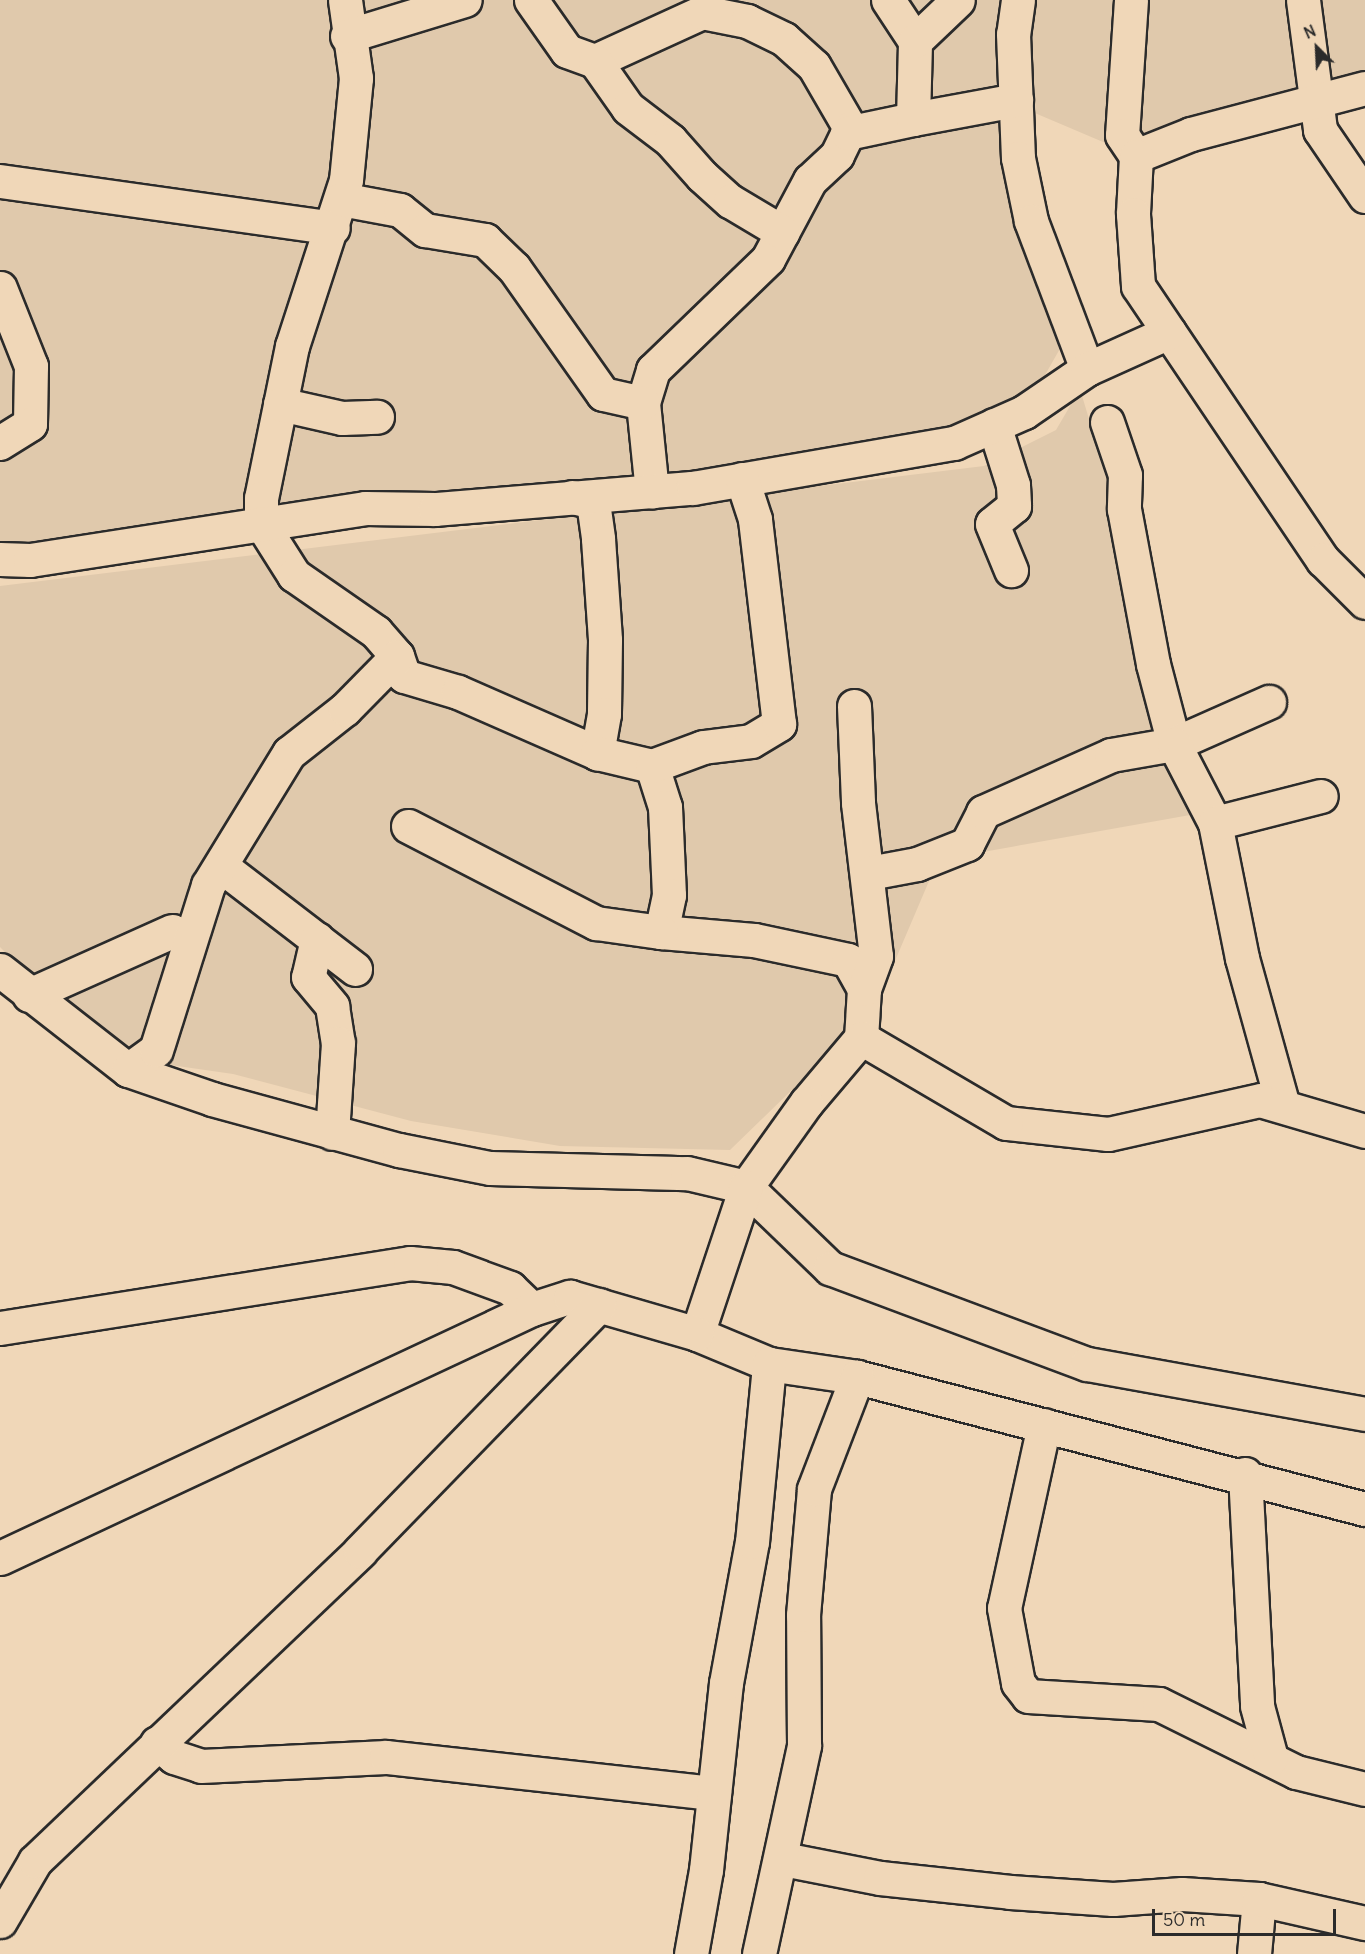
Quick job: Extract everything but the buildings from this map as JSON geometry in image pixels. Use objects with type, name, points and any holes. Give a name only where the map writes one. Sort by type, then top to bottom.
[{"type":"street","points":[[345,0],[346,36],[356,78],[337,213],[312,274],[280,404],[261,523],[294,575],[376,632],[398,656],[404,676],[458,692],[597,753],[652,766],[703,747],[751,741],[779,724],[755,519],[742,479]]},
{"type":"street","points":[[346,36],[465,0]]},
{"type":"street","points":[[531,0],[567,51],[595,61],[628,108],[670,140],[702,176],[730,201],[782,232]]},
{"type":"street","points":[[888,0],[915,41],[913,119]]},
{"type":"street","points":[[915,41],[958,0]]},
{"type":"street","points":[[1018,0],[1016,100],[1018,158],[1031,221],[1088,369]]},
{"type":"street","points":[[1131,0],[1122,135],[1136,156],[1138,286],[1323,560],[1365,602]]},
{"type":"street","points":[[1303,0],[1320,99],[1314,101]]},
{"type":"street","points":[[595,61],[702,12],[747,21],[784,39],[814,66],[847,133]]},
{"type":"street","points":[[1136,156],[1191,134],[1365,88]]},
{"type":"street","points":[[847,133],[1016,100]]},
{"type":"street","points":[[1314,101],[1320,130],[1365,196]]},
{"type":"street","points":[[652,492],[643,403],[653,370],[768,259],[810,180],[837,155],[847,133]]},
{"type":"street","points":[[0,181],[337,213],[400,210],[424,230],[485,240],[514,268],[603,394],[643,403]]},
{"type":"street","points":[[0,288],[31,366],[30,424],[0,443]]},
{"type":"street","points":[[0,560],[30,560],[365,508],[435,509],[652,492],[954,443],[994,426],[1088,369],[1169,332]]},
{"type":"street","points":[[280,404],[342,418],[377,417]]},
{"type":"street","points":[[1107,422],[1125,475],[1124,508],[1153,664],[1174,744],[1215,823],[1242,958],[1283,1106]]},
{"type":"street","points":[[994,426],[1013,485],[1014,506],[992,524],[1011,570]]},
{"type":"street","points":[[572,497],[593,502],[598,539],[605,640],[604,714],[597,753]]},
{"type":"street","points":[[128,1070],[156,1050],[208,885],[289,753],[345,709],[398,656]]},
{"type":"street","points":[[869,873],[917,864],[967,844],[983,812],[1111,755],[1174,744],[1269,702]]},
{"type":"street","points":[[697,1334],[746,1187],[806,1103],[861,1038],[864,989],[876,956],[869,873],[858,803],[854,706]]},
{"type":"street","points":[[652,766],[664,807],[669,895],[661,932]]},
{"type":"street","points":[[1215,823],[1321,796]]},
{"type":"street","points":[[408,826],[596,923],[661,932],[754,940],[848,960],[864,989]]},
{"type":"street","points":[[221,866],[356,969]]},
{"type":"street","points":[[29,995],[172,931]]},
{"type":"street","points":[[317,939],[308,977],[332,1006],[338,1043],[332,1133]]},
{"type":"street","points":[[0,970],[29,995],[128,1070],[332,1133],[490,1168],[687,1173],[746,1187],[830,1268],[1075,1360],[1365,1414]]},
{"type":"street","points":[[861,1038],[1006,1123],[1108,1134],[1260,1100],[1365,1131]]},
{"type":"street","points":[[0,1328],[411,1263],[453,1267],[510,1288],[532,1309]]},
{"type":"street","points":[[0,1558],[532,1309],[570,1297],[697,1334],[769,1364],[857,1377],[1245,1474],[1300,1495],[1365,1509]]},
{"type":"street","points":[[0,1921],[35,1861],[360,1551],[599,1305]]},
{"type":"street","points":[[691,1954],[714,1793],[726,1683],[752,1542],[769,1364]]},
{"type":"street","points":[[759,1954],[783,1859],[804,1745],[803,1615],[814,1489],[857,1377]]},
{"type":"street","points":[[1044,1425],[1004,1608],[1018,1683],[1028,1696],[1159,1704],[1197,1728],[1271,1758],[1296,1772],[1365,1789]]},
{"type":"street","points":[[1245,1474],[1257,1706],[1271,1758]]},
{"type":"street","points":[[157,1743],[174,1757],[201,1766],[386,1757],[714,1793]]},
{"type":"street","points":[[783,1859],[880,1878],[1010,1892],[1113,1899],[1182,1894],[1259,1899],[1365,1923]]},
{"type":"street","points":[[1254,1954],[1259,1899]]},
{"type":"shaded area","points":[[0,0],[1365,0],[1365,88],[1136,156],[1016,105],[1074,324],[1024,412],[793,471],[254,541],[0,553]]},
{"type":"shaded area","points":[[1080,389],[1207,812],[938,860],[874,1010],[730,1150],[560,1146],[411,1121],[233,1074],[108,1056],[0,947],[0,586],[984,466],[1056,430]]}]
